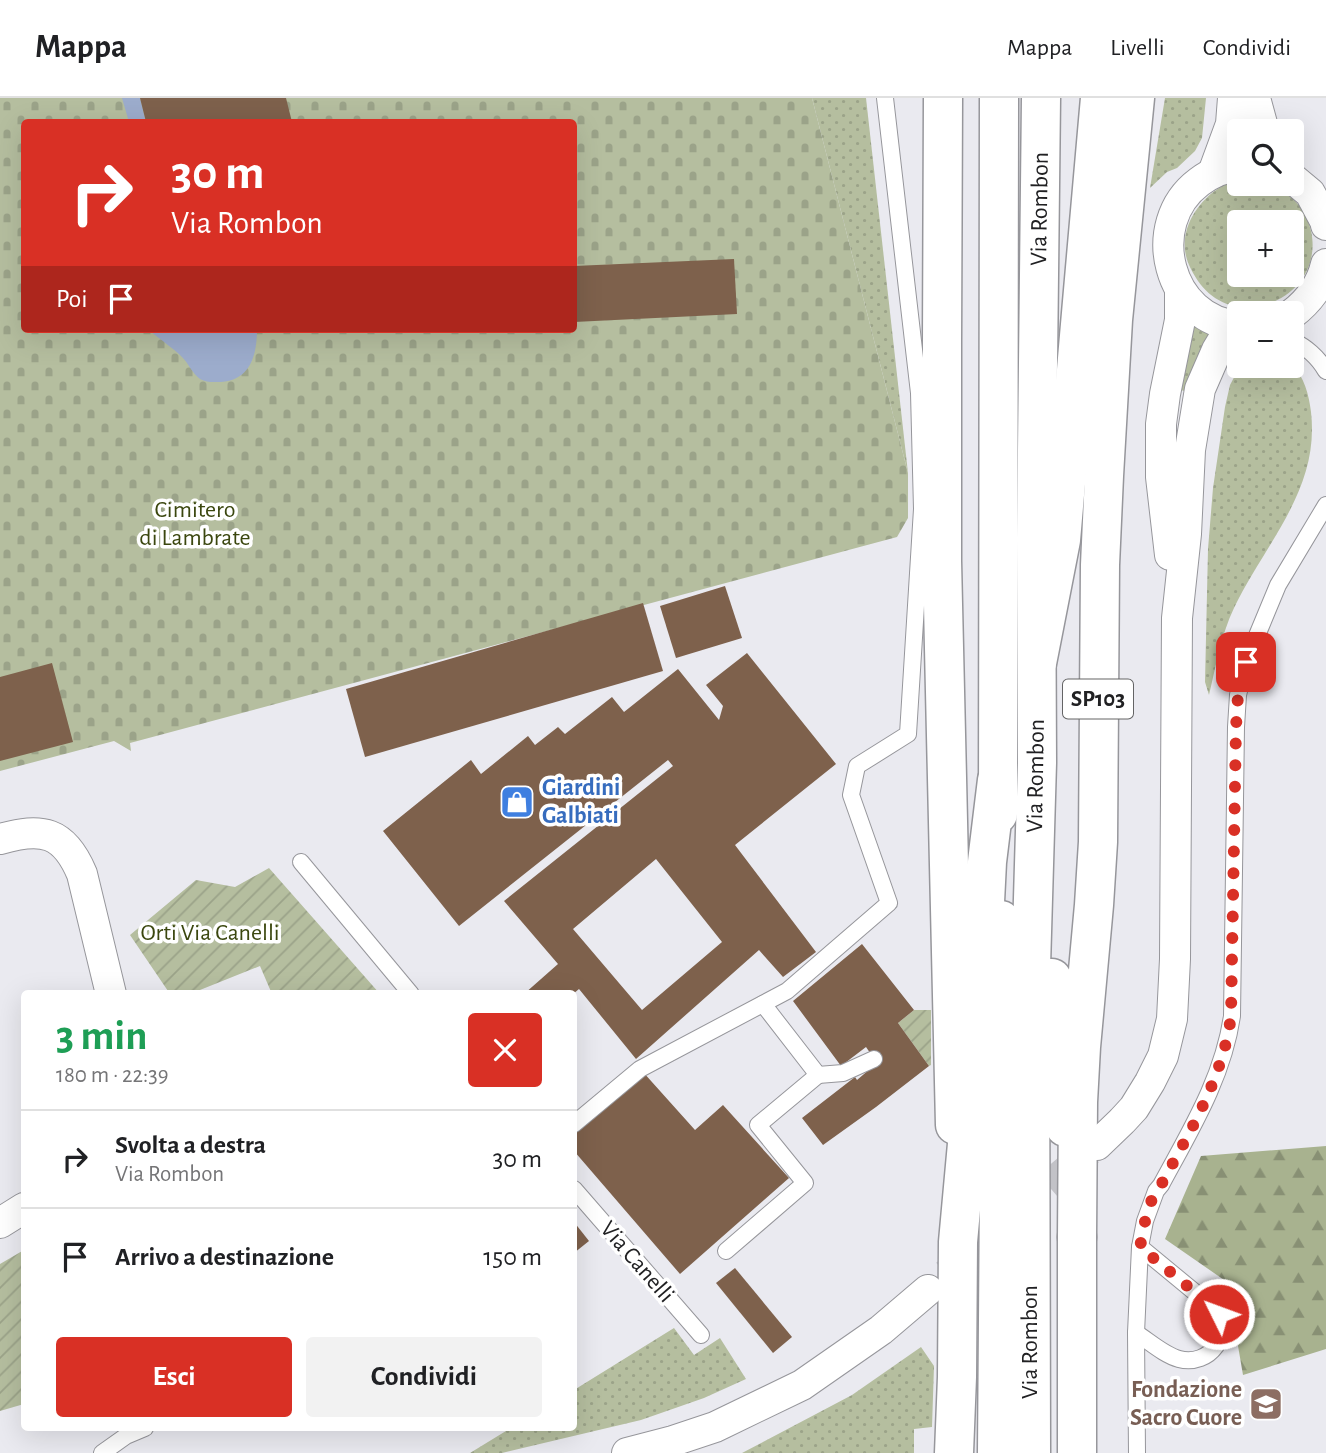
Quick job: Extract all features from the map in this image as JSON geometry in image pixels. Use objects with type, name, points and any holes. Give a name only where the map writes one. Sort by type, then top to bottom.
[{"type":"main road","name":"Via Rombon","points":[[997,1453],[1001,919],[997,779],[999,98]]},
{"type":"main road","name":"Via Rombon","points":[[1031,1453],[1030,1000],[1037,763],[1041,98]]},
{"type":"main road","name":"SP103","points":[[1037,663],[1061,541],[1126,99]]},
{"type":"main road","name":"SP103","points":[[1077,1237],[1078,1088],[1098,842],[1100,579],[1104,476],[1113,320],[1129,162],[1126,99]]},
{"type":"main road","points":[[944,102],[942,561],[958,1242],[954,1453]]},
{"type":"main road","points":[[1037,763],[1063,1113],[1077,1237],[1077,1453]]},
{"type":"main road","points":[[958,1242],[980,1002],[986,862],[997,779]]},
{"type":"main road","points":[[957,1377],[963,1453]]},
{"type":"street","points":[[1227,323],[1205,314],[1180,290],[1168,257],[1168,238],[1177,207],[1193,187],[1226,169],[1222,154],[1231,124],[1233,98]]},
{"type":"street","points":[[1255,98],[1261,119]]},
{"type":"street","points":[[1304,186],[1326,225]]},
{"type":"street","points":[[1304,303],[1324,283]]},
{"type":"street","points":[[1177,618],[1160,451],[1165,394],[1180,320],[1180,290]]},
{"type":"street","points":[[1097,1144],[1134,1108],[1150,1082],[1163,1056],[1172,1020],[1175,959],[1177,618],[1186,534],[1189,450],[1198,400],[1210,364],[1227,339]]},
{"type":"street","points":[[0,839],[24,832],[44,833],[62,842],[75,856],[82,874],[110,990]]},
{"type":"street","points":[[0,1223],[21,1210]]},
{"type":"street","points":[[627,1453],[715,1427],[802,1385],[881,1329],[928,1290]]},
{"type":"lane","points":[[577,1122],[640,1069],[787,991],[889,903],[851,795],[857,766],[908,734],[922,509],[919,393],[885,98]]},
{"type":"lane","points":[[1304,347],[1317,358],[1326,371]]},
{"type":"lane","points":[[1137,1453],[1136,1333],[1140,1247],[1145,1221],[1156,1191],[1203,1107],[1216,1078],[1229,1035],[1238,695],[1246,662],[1278,585],[1326,505]]},
{"type":"lane","points":[[302,862],[408,990]]},
{"type":"lane","points":[[763,1004],[818,1075]]},
{"type":"lane","points":[[726,1251],[805,1183],[758,1125],[818,1075],[843,1073],[874,1059]]},
{"type":"lane","name":"Via Canelli","points":[[577,1192],[701,1335]]},
{"type":"lane","points":[[1136,1333],[1172,1356],[1191,1360],[1203,1357],[1215,1348],[1222,1328],[1219,1314],[1214,1308],[1140,1247]]},
{"type":"lane","points":[[102,1453],[138,1431]]},
{"type":"green space","name":"Cimitero di Lambrate","points":[[0,98],[812,98],[908,473],[908,518],[897,537],[130,743],[131,751],[114,741],[0,771]]},
{"type":"green space","points":[[812,98],[866,98],[908,473]]},
{"type":"green space","points":[[1165,98],[1206,98],[1202,138],[1195,151],[1150,188]]},
{"type":"green space","points":[[1226,185],[1227,196],[1289,196],[1301,210],[1227,210],[1227,287],[1295,287],[1275,301],[1223,302],[1209,293],[1189,265],[1185,243],[1190,222],[1202,203]]},
{"type":"green space","points":[[1304,215],[1311,231],[1313,247],[1304,275]]},
{"type":"green space","points":[[1191,322],[1211,331],[1184,391],[1178,389]]},
{"type":"green space","points":[[1234,378],[1302,378],[1311,412],[1312,440],[1299,491],[1288,515],[1229,618],[1209,695],[1205,682],[1208,549],[1213,488],[1230,385]]},
{"type":"green space","name":"Orti Via Canelli","points":[[269,868],[376,990],[270,990],[260,966],[200,990],[167,990],[130,935],[196,880],[235,887]]},
{"type":"green space","points":[[914,1010],[931,1010],[929,1066],[898,1023]]},
{"type":"green space","points":[[1326,1146],[1326,1349],[1243,1375],[1227,1282],[1165,1239],[1201,1156]]},
{"type":"green space","points":[[21,1252],[21,1405],[0,1411],[0,1264]]},
{"type":"green space","points":[[674,1328],[694,1355],[720,1338],[746,1379],[704,1398],[641,1420],[502,1453],[470,1453],[506,1431],[577,1431],[577,1388]]},
{"type":"green space","points":[[921,1347],[934,1366],[932,1427],[914,1429],[914,1453],[742,1453],[852,1395]]},
{"type":"water","points":[[122,98],[140,98],[145,119],[128,119]]},
{"type":"water","points":[[153,333],[257,333],[256,348],[250,364],[246,371],[231,380],[203,380],[197,377],[182,357]]},
{"type":"building","points":[[140,98],[286,98],[291,119],[145,119]]},
{"type":"building","points":[[734,259],[737,314],[577,322],[577,266]]},
{"type":"building","points":[[725,586],[742,638],[676,658],[660,606]]},
{"type":"building","points":[[643,603],[663,671],[365,757],[346,689]]},
{"type":"building","points":[[747,653],[836,764],[735,845],[816,952],[783,977],[759,950],[636,1059],[579,989],[529,990],[558,964],[504,901],[673,766],[668,760],[459,926],[383,831],[471,760],[481,774],[528,736],[535,745],[558,727],[565,734],[612,697],[624,712],[678,669],[719,720],[723,706],[706,685]],"holes":[[[656,859],[722,942],[642,1010],[573,929]]]},
{"type":"building","points":[[52,663],[73,742],[0,761],[0,677]]},
{"type":"building","points":[[862,944],[914,1010],[898,1023],[929,1066],[823,1145],[802,1118],[877,1063],[866,1047],[841,1066],[793,1001]]},
{"type":"building","points":[[643,1072],[695,1130],[723,1105],[789,1178],[680,1274],[577,1154],[577,1130]]},
{"type":"building","points":[[577,1226],[589,1241],[577,1251]]},
{"type":"building","points":[[735,1268],[792,1337],[773,1353],[716,1283]]},
{"type":"tunnel","points":[[946,1274],[1089,1151]]},
{"type":"place","name":"Giardini Galbiati","points":[[517,802]]},
{"type":"place","name":"Fondazione Sacro Cuore","points":[[1266,1404]]},
{"type":"route","points":[[1219,1314],[1140,1247],[1145,1221],[1156,1191],[1203,1107],[1216,1078],[1229,1035],[1236,727],[1238,695],[1246,662]]}]
